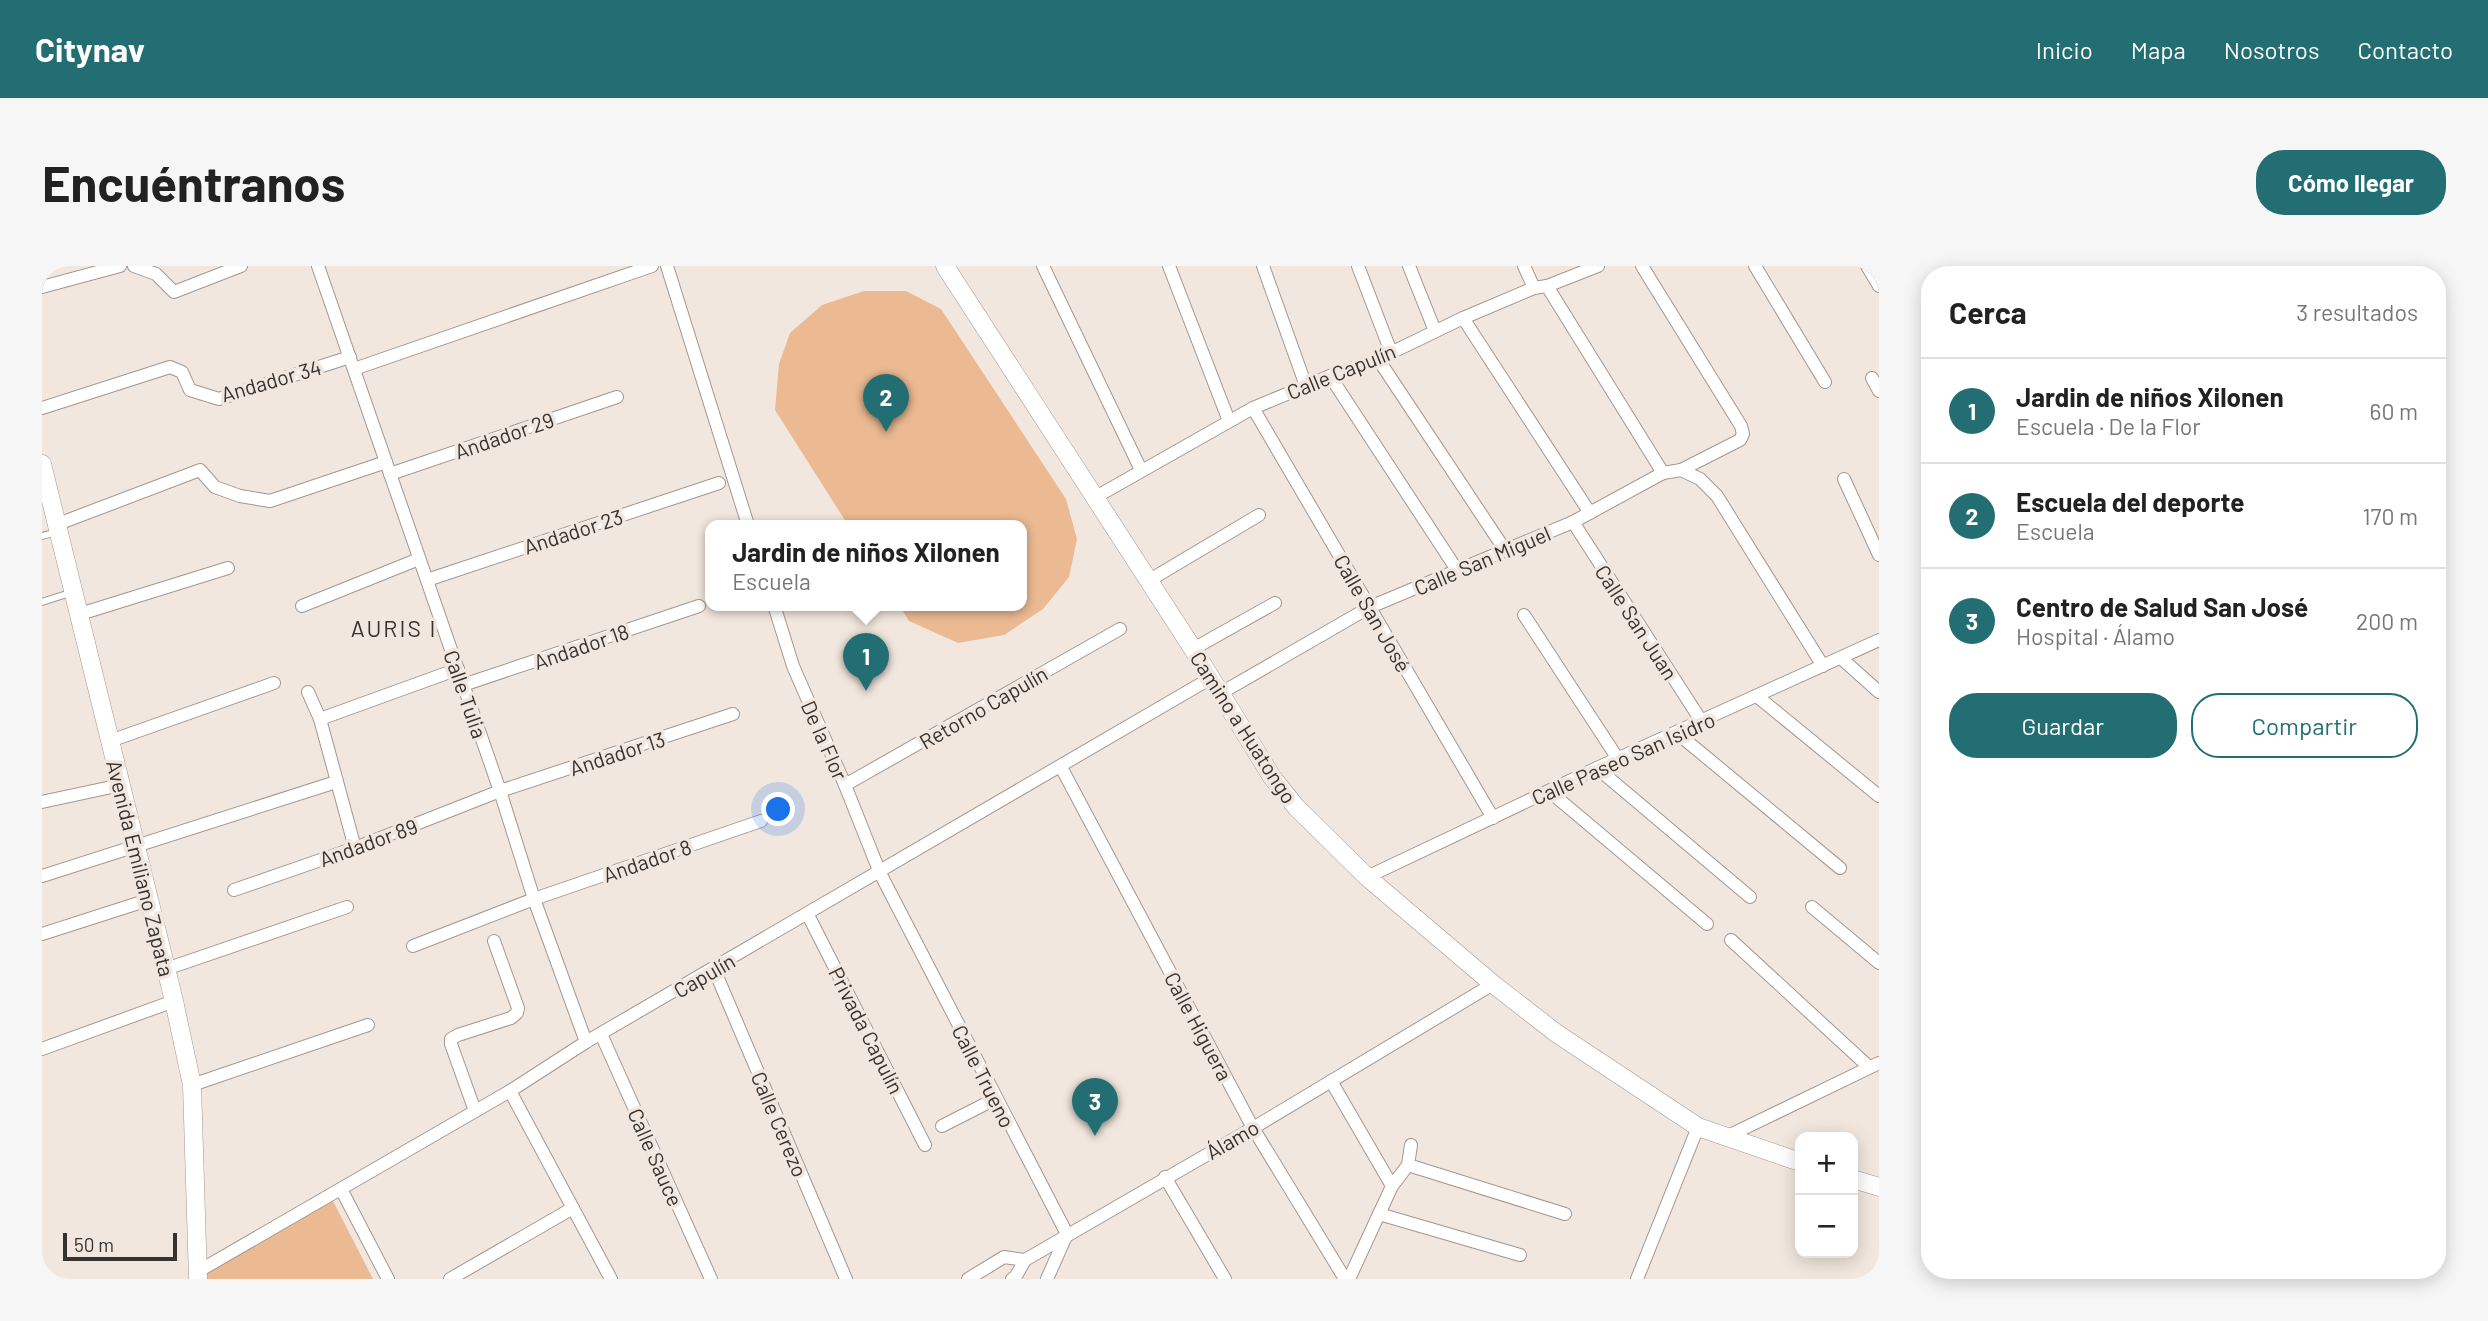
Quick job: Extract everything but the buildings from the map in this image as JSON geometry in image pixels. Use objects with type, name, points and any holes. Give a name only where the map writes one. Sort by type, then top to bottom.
[{"type":"main road","name":"Camino a Huatongo","points":[[945,266],[1193,649],[1272,777],[1334,846],[1493,984],[1556,1033],[1698,1127],[1795,1159]]},
{"type":"main road","name":"Avenida Emiliano Zapata","points":[[42,464],[54,521],[75,591],[192,1085],[197,1276]]},
{"type":"main road","points":[[1858,1180],[1879,1186]]},
{"type":"street","points":[[42,287],[120,266]]},
{"type":"street","points":[[134,266],[156,274],[174,292],[240,266]]},
{"type":"street","name":"Calle Tulia","points":[[318,266],[500,792],[534,900],[586,1042]]},
{"type":"street","name":"Andador 34","points":[[42,408],[170,367],[181,372],[190,390],[219,399],[352,363],[652,266]]},
{"type":"street","points":[[667,266],[746,520]]},
{"type":"street","points":[[1043,266],[1141,470]]},
{"type":"street","points":[[1170,266],[1229,421]]},
{"type":"street","points":[[1264,266],[1306,386]]},
{"type":"street","points":[[1358,266],[1391,352]]},
{"type":"street","points":[[1409,266],[1435,331]]},
{"type":"street","points":[[1524,266],[1541,287],[1663,473]]},
{"type":"street","name":"Calle Capulín","points":[[1094,498],[1253,408],[1378,359],[1462,318],[1598,266]]},
{"type":"street","name":"Calle San Miguel","points":[[1216,686],[1370,607],[1573,522],[1663,473],[1681,471],[1740,440],[1743,434],[1741,426],[1642,266]]},
{"type":"street","points":[[1755,266],[1825,382]]},
{"type":"street","points":[[1867,266],[1879,286]]},
{"type":"street","points":[[1462,318],[1590,513]]},
{"type":"street","points":[[1378,359],[1505,551]]},
{"type":"street","points":[[1330,376],[1457,570]]},
{"type":"street","points":[[1872,378],[1879,391]]},
{"type":"street","name":"Andador 29","points":[[54,521],[200,470],[215,487],[240,496],[270,501],[388,468],[617,397]]},
{"type":"street","name":"Calle San José","points":[[1253,408],[1493,818]]},
{"type":"street","points":[[1681,471],[1700,479],[1717,496],[1823,666]]},
{"type":"street","points":[[1844,480],[1879,555]]},
{"type":"street","name":"Andador 23","points":[[427,580],[719,483]]},
{"type":"street","points":[[1148,581],[1259,515]]},
{"type":"street","name":"Calle San Juan","points":[[1573,522],[1702,722]]},
{"type":"street","points":[[302,606],[419,559]]},
{"type":"street","points":[[80,614],[228,568]]},
{"type":"street","points":[[1193,649],[1275,603]]},
{"type":"street","name":"Andador 18","points":[[463,685],[699,606]]},
{"type":"street","name":"De la Flor","points":[[776,611],[793,666],[880,873]]},
{"type":"street","points":[[1524,615],[1618,759]]},
{"type":"street","name":"Retorno Capulín","points":[[845,785],[1120,629]]},
{"type":"street","name":"Calle Paseo San Isidro","points":[[1367,877],[1597,768],[1879,640]]},
{"type":"street","points":[[1841,658],[1879,692]]},
{"type":"street","points":[[320,719],[458,669]]},
{"type":"street","points":[[110,741],[274,684]]},
{"type":"street","name":"Capulín","points":[[197,1276],[510,1091],[586,1042],[1061,767],[1216,686]]},
{"type":"street","points":[[309,692],[320,719],[355,848]]},
{"type":"street","points":[[1758,696],[1879,796]]},
{"type":"street","name":"Andador 13","points":[[500,792],[733,714]]},
{"type":"street","points":[[1677,733],[1840,868]]},
{"type":"street","name":"Calle Higuera","points":[[1061,767],[1253,1128],[1347,1279]]},
{"type":"street","points":[[1597,768],[1750,897]]},
{"type":"street","points":[[42,876],[336,782]]},
{"type":"street","points":[[42,802],[121,785]]},
{"type":"street","points":[[1549,791],[1707,924]]},
{"type":"street","name":"Andador 89","points":[[234,890],[355,848],[500,792]]},
{"type":"street","name":"Andador 8","points":[[413,946],[534,900],[761,821]]},
{"type":"street","name":"Calle Trueno","points":[[880,873],[1067,1234]]},
{"type":"street","points":[[42,934],[148,900]]},
{"type":"street","points":[[166,969],[347,907]]},
{"type":"street","points":[[1812,907],[1879,963]]},
{"type":"street","name":"Privada Capulín","points":[[808,915],[925,1145]]},
{"type":"street","points":[[1726,1137],[1874,1065],[1731,940]]},
{"type":"street","points":[[475,1111],[450,1044],[452,1038],[457,1035],[511,1018],[517,1013],[518,1008],[495,941]]},
{"type":"street","name":"Calle Cerezo","points":[[714,969],[846,1279]]},
{"type":"street","name":"Álamo","points":[[968,1279],[1004,1258],[1025,1260],[1253,1128],[1493,984]]},
{"type":"street","points":[[42,1049],[174,1001]]},
{"type":"street","points":[[192,1085],[368,1025]]},
{"type":"street","name":"Calle Sauce","points":[[601,1034],[711,1279]]},
{"type":"street","points":[[1331,1081],[1392,1186]]},
{"type":"street","points":[[510,1091],[611,1279]]},
{"type":"street","points":[[942,1126],[995,1099]]},
{"type":"street","points":[[1637,1279],[1698,1127]]},
{"type":"street","points":[[1347,1279],[1392,1186],[1408,1165],[1411,1145]]},
{"type":"street","points":[[1408,1165],[1565,1214]]},
{"type":"street","points":[[1165,1177],[1226,1279]]},
{"type":"street","points":[[341,1189],[388,1279]]},
{"type":"street","points":[[450,1279],[573,1208]]},
{"type":"street","points":[[1379,1214],[1520,1255]]},
{"type":"street","points":[[1047,1279],[1067,1234]]},
{"type":"street","points":[[1012,1279],[1025,1260]]},
{"type":"lane","points":[[42,536],[54,521]]},
{"type":"lane","points":[[42,603],[75,591]]},
{"type":"shaded area","points":[[864,291],[906,291],[941,309],[1066,499],[1077,539],[1069,577],[1043,609],[1004,635],[958,643],[909,621],[903,611],[1027,611],[1027,520],[845,520],[775,410],[779,364],[790,333],[822,305]]},
{"type":"shaded area","points":[[333,1201],[373,1279],[207,1279],[207,1269]]},
{"type":"place","name":"Escuela del deporte","points":[[886,432]]},
{"type":"place","name":"Jardin de niños Xilonen","points":[[866,691]]},
{"type":"place","name":"Centro de Salud San José","points":[[1095,1136]]},
{"type":"district","name":"AURIS I","points":[[394,628]]}]
